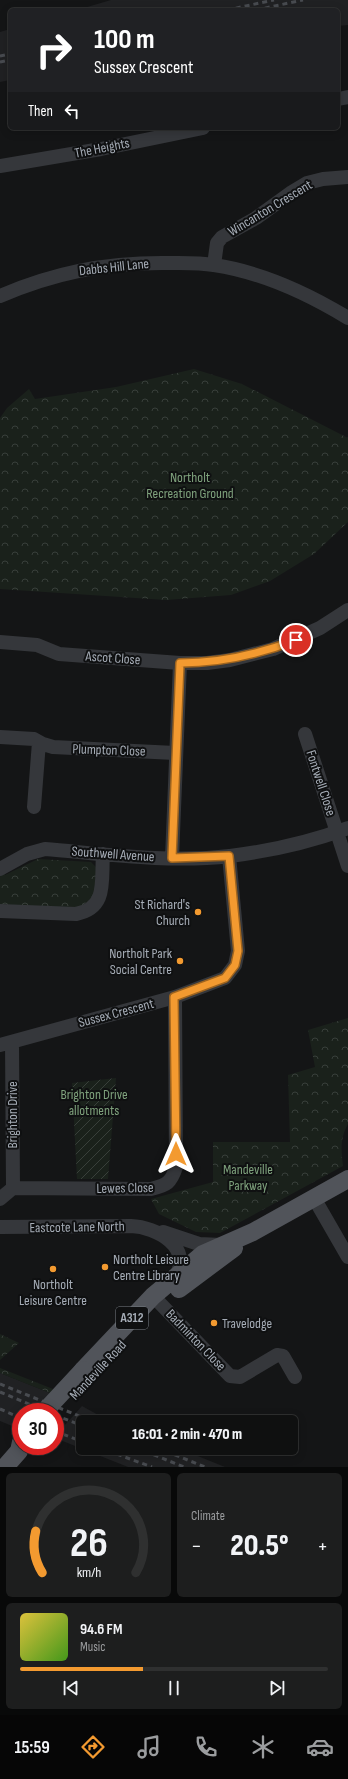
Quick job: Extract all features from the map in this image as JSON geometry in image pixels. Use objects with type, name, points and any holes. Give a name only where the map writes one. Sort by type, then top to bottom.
[{"type":"main road","name":"Mandeville Road","points":[[192,1269],[253,1232],[348,1179]]},
{"type":"main road","name":"Mandeville Road","points":[[54,1403],[87,1373],[157,1300],[192,1269],[222,1245],[253,1232]]},
{"type":"main road","name":"Mandeville Road","points":[[64,1405],[87,1373]]},
{"type":"main road","points":[[5,1467],[16,1455]]},
{"type":"street","name":"The Heights","points":[[0,166],[101,149],[193,130]]},
{"type":"street","name":"Wincanton Crescent","points":[[214,265],[217,243],[222,237],[256,218],[307,183],[323,179],[348,177]]},
{"type":"street","name":"Dabbs Hill Lane","points":[[0,296],[28,284],[65,273],[120,264],[181,263],[214,265],[300,291],[348,318]]},
{"type":"street","name":"Ascot Close","points":[[0,642],[37,645],[59,654],[180,663],[207,663],[230,660],[273,649],[320,628],[348,610]]},
{"type":"street","points":[[172,858],[180,663]]},
{"type":"street","name":"Fontwell Close","points":[[305,734],[342,830],[348,866]]},
{"type":"street","name":"Plumpton Close","points":[[0,737],[34,738],[41,743],[53,747],[176,753]]},
{"type":"street","points":[[34,807],[41,743]]},
{"type":"street","name":"Southwell Avenue","points":[[2,864],[27,854],[45,849],[172,858],[229,856],[294,845],[342,830]]},
{"type":"street","points":[[0,911],[76,914],[87,912],[95,906],[100,896],[103,854]]},
{"type":"street","name":"Sussex Crescent","points":[[6,1044],[174,997],[225,978],[235,965],[238,951],[229,856]]},
{"type":"street","name":"Lewes Close","points":[[13,1188],[151,1189],[164,1186],[172,1178],[176,1167],[174,997]]},
{"type":"street","name":"Brighton Drive","points":[[6,1044],[13,1188]]},
{"type":"street","points":[[0,1199],[13,1188]]},
{"type":"street","points":[[314,1198],[348,1257]]},
{"type":"street","name":"Eastcote Lane North","points":[[0,1227],[131,1226],[171,1234],[198,1244],[222,1245]]},
{"type":"street","name":"Eastcote Lane North","points":[[153,1230],[168,1238],[176,1249],[180,1262],[192,1269]]},
{"type":"street","name":"Eastcote Lane North","points":[[171,1234],[188,1247],[192,1269]]},
{"type":"street","name":"Badminton Close","points":[[157,1300],[230,1376],[240,1377],[277,1355],[283,1356],[295,1377]]},
{"type":"shaded area","points":[[111,0],[348,0],[348,25],[340,26],[340,8],[84,8]]},
{"type":"shaded area","points":[[8,30],[8,80],[0,82],[0,32]]},
{"type":"shaded area","points":[[0,1373],[50,1393],[41,1403],[12,1403],[12,1426],[0,1421]]},
{"type":"shaded area","points":[[82,1406],[98,1415],[76,1415],[76,1446],[64,1442],[64,1426]]},
{"type":"shaded area","points":[[98,1455],[195,1455],[225,1467],[128,1467]]},
{"type":"green space","name":"Northolt Recreation Ground","points":[[194,369],[242,384],[348,438],[348,522],[314,554],[270,581],[231,595],[166,600],[0,589],[0,418],[7,408],[29,389],[35,399],[116,387]]},
{"type":"green space","points":[[38,859],[91,862],[97,868],[96,896],[77,909],[0,906],[0,864],[5,875]]},
{"type":"green space","name":"Mandeville Parkway","points":[[348,1018],[348,1124],[345,1129],[342,1144],[343,1166],[220,1233],[196,1232],[159,1214],[151,1199],[213,1182],[213,1142],[290,1142],[288,1075],[315,1067],[308,1030]]},
{"type":"green space","name":"Brighton Drive allotments","points":[[116,1078],[108,1179],[77,1179],[72,1083]]},
{"type":"green space","points":[[0,1334],[19,1343],[0,1360]]},
{"type":"green space","points":[[0,1368],[53,1389],[50,1393],[0,1373]]},
{"type":"railway","points":[[236,8],[274,0]]},
{"type":"railway","points":[[265,8],[303,0]]},
{"type":"railway","points":[[0,56],[8,54]]},
{"type":"railway","points":[[0,62],[8,60]]},
{"type":"railway","points":[[0,1384],[77,1415]]},
{"type":"railway","points":[[0,1392],[26,1403]]},
{"type":"railway","points":[[0,1409],[12,1414]]},
{"type":"railway","points":[[64,1419],[76,1423]]},
{"type":"railway","points":[[64,1435],[76,1439]]},
{"type":"railway","points":[[119,1455],[152,1467]]},
{"type":"railway","points":[[154,1455],[184,1467]]},
{"type":"railway","points":[[175,1455],[205,1467]]},
{"type":"place","name":"St Richard's Church","points":[[198,912]]},
{"type":"place","name":"Northolt Park Social Centre","points":[[180,961]]},
{"type":"place","name":"Northolt Leisure Centre Library","points":[[105,1267]]},
{"type":"place","name":"Northolt Leisure Centre","points":[[53,1269]]},
{"type":"place","name":"Travelodge","points":[[214,1323]]},
{"type":"route","points":[[176,1154],[174,997],[225,978],[235,965],[238,951],[229,856],[172,858],[180,663],[207,663],[230,660],[273,649],[296,640]]}]
